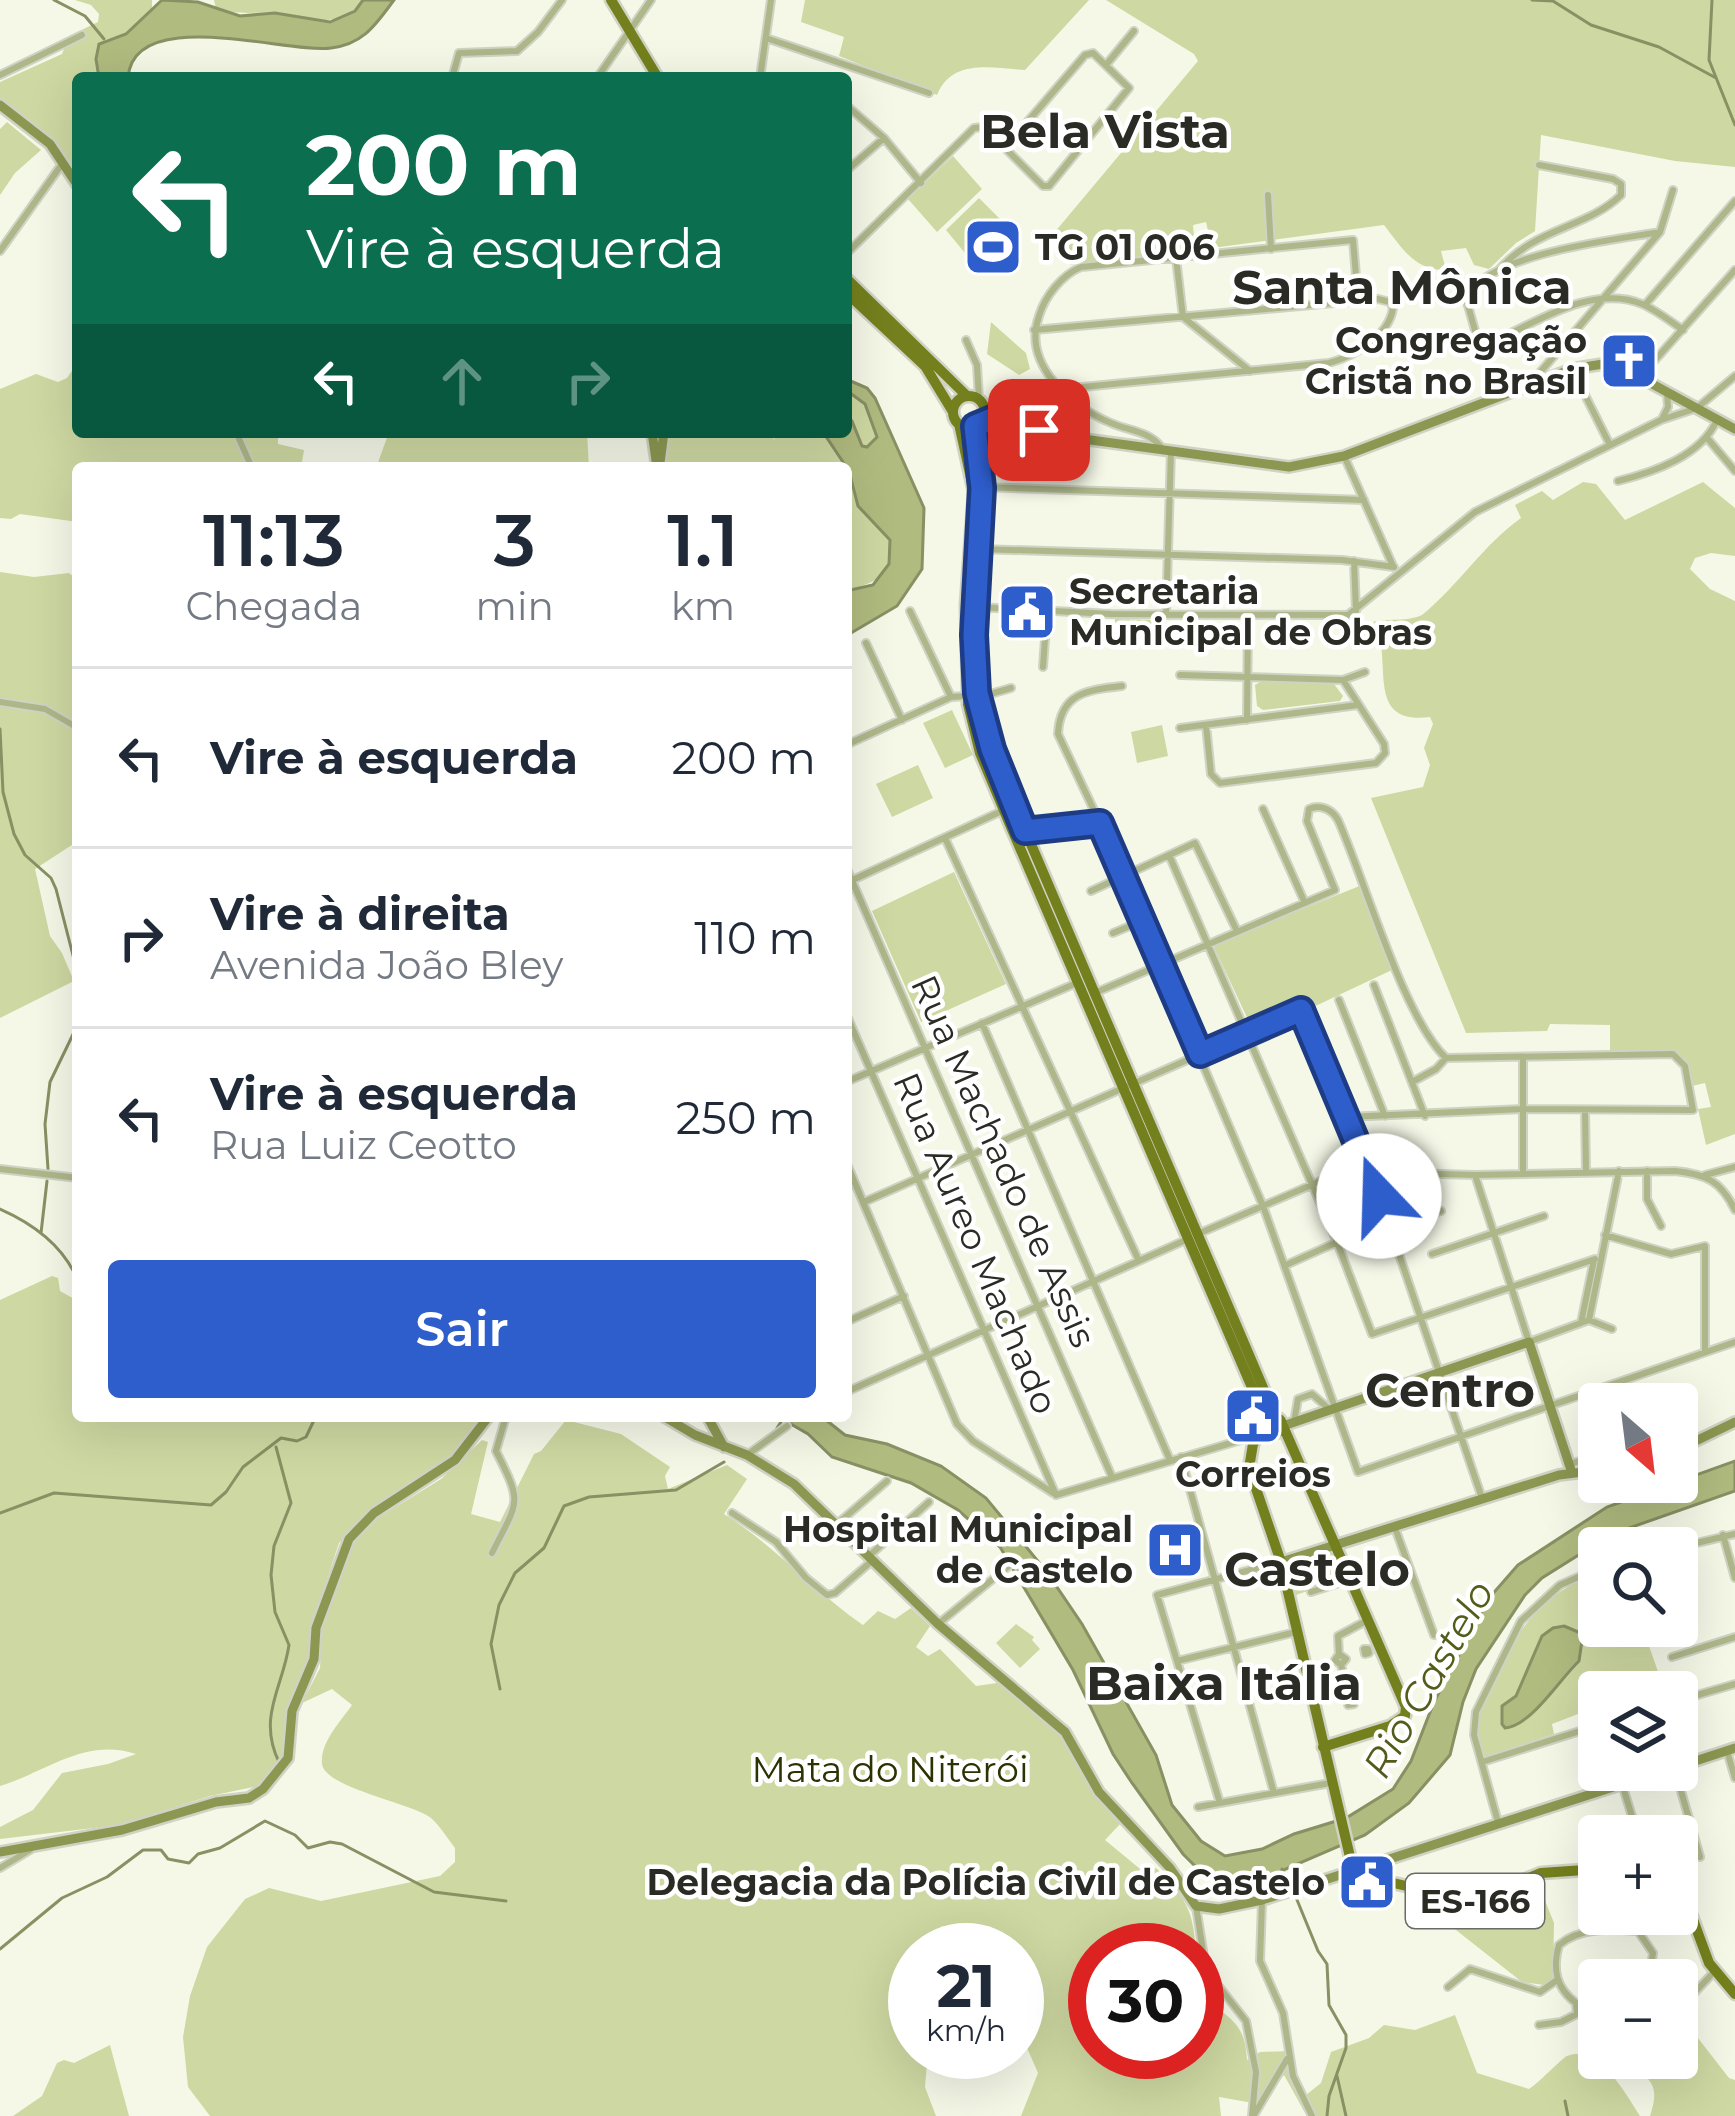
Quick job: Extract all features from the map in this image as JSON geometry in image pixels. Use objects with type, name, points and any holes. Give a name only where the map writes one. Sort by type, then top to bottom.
[{"type":"main road","points":[[611,0],[652,72]]},
{"type":"main road","points":[[0,105],[42,137],[72,175]]},
{"type":"main road","points":[[852,284],[975,398],[1012,422]]},
{"type":"main road","points":[[852,298],[925,365],[956,418],[979,494],[966,605],[973,697],[986,751],[1004,811],[1083,981],[1094,993],[1127,1086]]},
{"type":"main road","points":[[956,418],[978,424],[1012,422],[1076,438],[1289,467],[1344,456],[1572,369],[1609,364],[1735,429]]},
{"type":"main road","points":[[956,418],[956,402],[975,398]]},
{"type":"main road","points":[[973,697],[980,549],[975,398]]},
{"type":"main road","points":[[986,751],[1025,831],[1083,981],[1246,1360],[1338,1547],[1404,1701],[1402,1719],[1323,1747]]},
{"type":"main road","points":[[1351,1869],[1281,1562],[1250,1468],[1258,1435],[1277,1422],[1333,1409],[1528,1342],[1570,1468]]},
{"type":"main road","points":[[0,1852],[69,1842],[216,1802],[249,1798],[263,1789],[288,1758],[292,1711],[314,1659],[316,1628],[349,1539],[374,1514],[455,1460],[484,1422]]},
{"type":"main road","points":[[675,1422],[747,1455],[794,1484],[938,1624],[1065,1732],[1099,1792],[1170,1868],[1196,1906],[1219,1909],[1262,1900],[1599,1791]]},
{"type":"main road","points":[[710,1422],[724,1447]]},
{"type":"main road","points":[[1698,1440],[1735,1422]]},
{"type":"main road","points":[[1281,1562],[1578,1469]]},
{"type":"main road","points":[[1698,1760],[1731,1749]]},
{"type":"main road","name":"ES-166","points":[[1351,1869],[1354,1874],[1472,1901],[1541,1873],[1578,1870]]},
{"type":"main road","points":[[1698,1930],[1714,1972],[1735,1994]]},
{"type":"street","points":[[454,72],[459,53],[517,51],[562,0]]},
{"type":"street","points":[[601,72],[650,0]]},
{"type":"street","points":[[762,72],[771,0]]},
{"type":"street","points":[[1106,64],[1134,31]]},
{"type":"street","points":[[0,75],[82,35]]},
{"type":"street","points":[[766,38],[928,93]]},
{"type":"street","points":[[852,248],[977,126],[984,127],[1005,148],[1043,186],[1053,184],[1130,90],[1089,53],[1005,148]]},
{"type":"street","points":[[852,109],[884,138],[921,183]]},
{"type":"street","points":[[852,166],[884,138]]},
{"type":"street","points":[[0,251],[64,160]]},
{"type":"street","points":[[1496,275],[1515,252],[1621,195],[1621,184],[1613,179],[1539,165]]},
{"type":"street","points":[[1530,384],[1660,232],[1673,190]]},
{"type":"street","points":[[1268,195],[1271,248]]},
{"type":"street","points":[[1645,305],[1735,201]]},
{"type":"street","points":[[1660,232],[1552,250],[1475,285],[1468,290],[1466,303],[1478,340],[1485,345],[1540,319],[1601,299],[1645,305],[1683,330]]},
{"type":"street","points":[[1166,614],[1167,451],[1148,435],[1100,418],[1062,389],[1040,362],[1034,330],[1049,296],[1075,269],[1353,240],[1356,277],[1343,303]]},
{"type":"street","points":[[1176,258],[1183,316],[1250,371]]},
{"type":"street","points":[[1640,376],[1735,270]]},
{"type":"street","points":[[1034,330],[1384,300],[1392,304],[1386,328],[1340,360],[1062,389]]},
{"type":"street","points":[[967,340],[976,365],[975,398]]},
{"type":"street","points":[[1572,369],[1610,445]]},
{"type":"street","points":[[976,607],[1343,616],[1356,611],[1396,571],[1475,512],[1661,420],[1696,408],[1735,376]]},
{"type":"street","points":[[1661,420],[1668,407],[1666,392]]},
{"type":"street","points":[[1618,482],[1643,475],[1708,439],[1717,419]]},
{"type":"street","points":[[1708,439],[1735,471]]},
{"type":"street","points":[[1344,456],[1396,571]]},
{"type":"street","points":[[979,494],[1364,500]]},
{"type":"street","points":[[980,549],[1354,561],[1396,571]]},
{"type":"street","points":[[1354,561],[1356,611]]},
{"type":"street","points":[[910,610],[952,697]]},
{"type":"street","points":[[1043,667],[1047,610]]},
{"type":"street","points":[[1247,720],[1248,616]]},
{"type":"street","points":[[866,643],[902,720]]},
{"type":"street","points":[[1180,675],[1343,680],[1365,672]]},
{"type":"street","points":[[1206,725],[1211,774],[1220,783],[1381,760],[1384,744],[1343,680]]},
{"type":"street","points":[[1123,686],[1077,694],[1064,706],[1058,734],[1263,1206],[1358,1472],[1735,1342]]},
{"type":"street","points":[[852,741],[952,697],[1011,688]]},
{"type":"street","points":[[0,702],[44,709],[72,725]]},
{"type":"street","points":[[1180,728],[1358,705]]},
{"type":"street","points":[[1094,993],[1335,890],[1308,826],[1307,811],[1319,807],[1336,815],[1406,992],[1445,1058]]},
{"type":"street","points":[[1263,809],[1305,902]]},
{"type":"street","points":[[852,881],[1004,811]]},
{"type":"street","points":[[1025,831],[1100,823]]},
{"type":"street","points":[[945,838],[1138,1261]]},
{"type":"street","points":[[1091,891],[1195,843],[1237,931]]},
{"type":"street","points":[[1169,855],[1337,1242],[1372,1334],[1598,1256]]},
{"type":"street","name":"Rua Machado de Assis","points":[[852,889],[1040,1305],[1112,1478]]},
{"type":"street","points":[[1113,934],[1142,921]]},
{"type":"street","points":[[852,1079],[1083,981]]},
{"type":"street","points":[[1374,985],[1425,1116]]},
{"type":"street","points":[[1340,1000],[1385,1116]]},
{"type":"street","points":[[864,1202],[1301,1010],[1371,1172],[1482,1500]]},
{"type":"street","points":[[982,1023],[1170,1460]]},
{"type":"street","name":"Rua Aureo Machado","points":[[852,1027],[1056,1495]]},
{"type":"street","points":[[1347,1117],[1523,1109],[1693,1110],[1685,1066],[1673,1054],[1445,1058]]},
{"type":"street","points":[[1412,1082],[1436,1070],[1445,1058]]},
{"type":"street","points":[[1523,1058],[1523,1173]]},
{"type":"street","points":[[1585,1110],[1586,1171]]},
{"type":"street","points":[[852,1389],[1367,1162]]},
{"type":"street","points":[[1371,1172],[1705,1175],[1735,1167]]},
{"type":"street","points":[[0,1169],[72,1177]]},
{"type":"street","points":[[1585,1322],[1619,1171]]},
{"type":"street","points":[[1647,1171],[1647,1199],[1661,1226]]},
{"type":"street","points":[[852,1175],[960,1430],[1056,1495],[1258,1435]]},
{"type":"street","points":[[1475,1175],[1528,1342],[1585,1322],[1612,1329]]},
{"type":"street","points":[[1705,1175],[1724,1190],[1735,1210]]},
{"type":"street","points":[[1389,1226],[1441,1211]]},
{"type":"street","points":[[1432,1254],[1544,1216]]},
{"type":"street","points":[[1286,1265],[1361,1231]]},
{"type":"street","points":[[1605,1235],[1671,1254],[1705,1246],[1705,1352]]},
{"type":"street","points":[[852,1319],[904,1296]]},
{"type":"street","points":[[1277,1422],[1294,1403],[1312,1394],[1333,1409]]},
{"type":"street","points":[[492,1553],[517,1502],[514,1483],[496,1450],[504,1422]]},
{"type":"street","points":[[747,1455],[787,1426]]},
{"type":"street","points":[[1240,1440],[1250,1468]]},
{"type":"street","points":[[1181,1456],[1274,1793]]},
{"type":"street","points":[[1570,1468],[1578,1465]]},
{"type":"street","points":[[836,1525],[887,1481]]},
{"type":"street","points":[[732,1514],[776,1542],[806,1578],[831,1595],[928,1502]]},
{"type":"street","points":[[1395,1528],[1433,1635]]},
{"type":"street","points":[[1698,1542],[1735,1534]]},
{"type":"street","points":[[1723,1535],[1735,1578]]},
{"type":"street","points":[[1220,1803],[1157,1595],[1281,1562]]},
{"type":"street","points":[[938,1624],[1010,1564]]},
{"type":"street","points":[[1498,1822],[1474,1735],[1476,1712],[1512,1635],[1551,1591],[1578,1575]]},
{"type":"street","points":[[1311,1592],[1352,1578]]},
{"type":"street","points":[[1350,1698],[1336,1642],[1340,1632],[1369,1620]]},
{"type":"street","points":[[1177,1661],[1298,1632]]},
{"type":"street","points":[[1672,1658],[1735,1637]]},
{"type":"street","points":[[1342,1659],[1364,1652]]},
{"type":"street","points":[[1698,1695],[1735,1684]]},
{"type":"street","points":[[1481,1762],[1578,1732]]},
{"type":"street","points":[[1731,1749],[1735,1778]]},
{"type":"street","points":[[1198,1807],[1330,1783]]},
{"type":"street","points":[[1674,1791],[1700,1858]]},
{"type":"street","points":[[0,1868],[38,1845]]},
{"type":"street","points":[[1262,1900],[1260,1961],[1283,2013],[1293,2076],[1312,2116]]},
{"type":"street","points":[[1196,1906],[1205,1970],[1246,2021],[1256,2072],[1252,2116]]},
{"type":"street","points":[[1539,2025],[1561,2023],[1577,2014],[1576,2002],[1558,1980],[1556,1957],[1566,1939],[1582,1932],[1638,1931],[1649,1943],[1651,1959]]},
{"type":"street","points":[[1448,1987],[1470,1969],[1540,1992],[1558,1980]]},
{"type":"street","points":[[1698,1989],[1714,1972]]},
{"type":"street","points":[[1252,2116],[1288,2056]]},
{"type":"green space","points":[[75,0],[152,0],[152,8],[126,34],[104,40],[96,59],[98,72],[72,72],[72,166],[0,102],[0,82],[62,54],[69,36],[98,22],[99,14],[91,5]]},
{"type":"green space","points":[[214,0],[363,0],[343,17],[322,20],[224,11],[216,9]]},
{"type":"green space","points":[[805,0],[1089,0],[1025,70],[963,70],[952,75],[937,95],[839,56],[844,37],[801,22]]},
{"type":"green space","points":[[1106,0],[1735,0],[1735,167],[1675,161],[1541,135],[1535,231],[1489,269],[1474,265],[1466,248],[1441,251],[1446,270],[1426,267],[1384,225],[1212,248],[1206,222],[1193,225],[1195,250],[1070,265],[1054,233],[1198,61],[1194,54]]},
{"type":"green space","points":[[7,122],[41,150],[15,173],[0,195],[0,129]]},
{"type":"green space","points":[[953,156],[982,189],[937,232],[908,199]]},
{"type":"green space","points":[[979,198],[1021,240],[983,275],[946,230]]},
{"type":"green space","points":[[991,322],[1026,353],[1030,369],[1019,375],[987,354]]},
{"type":"green space","points":[[72,371],[72,438],[278,438],[278,444],[304,450],[302,462],[72,462],[72,521],[20,514],[0,518],[0,389],[36,374],[58,382]]},
{"type":"green space","points":[[852,393],[863,404],[877,436],[867,448],[859,442],[852,424]]},
{"type":"green space","points":[[387,438],[587,438],[589,462],[378,462]]},
{"type":"green space","points":[[668,438],[827,438],[843,462],[666,462]]},
{"type":"green space","points":[[1583,482],[1596,484],[1625,520],[1703,482],[1735,508],[1735,556],[1711,553],[1695,558],[1690,569],[1710,589],[1735,601],[1735,1134],[1706,1145],[1698,1109],[1711,1107],[1705,1083],[1692,1086],[1687,1064],[1676,1053],[1610,1052],[1610,1025],[1550,1024],[1547,1031],[1466,1033],[1371,798],[1423,787],[1430,765],[1424,748],[1433,724],[1430,717],[1400,714],[1392,707],[1384,685],[1381,645],[1354,643],[1356,631],[1372,622],[1422,615],[1521,518],[1515,505],[1542,491],[1553,500]]},
{"type":"green space","points":[[852,483],[858,506],[890,540],[889,564],[873,581],[852,590]]},
{"type":"green space","points":[[0,572],[34,577],[69,573],[72,845],[35,869],[50,936],[72,982],[0,1018]]},
{"type":"green space","points":[[1115,619],[1158,620],[1155,647],[1115,647]]},
{"type":"green space","points":[[1262,681],[1334,684],[1343,696],[1340,701],[1263,710],[1257,706],[1255,685]]},
{"type":"green space","points":[[952,710],[973,755],[945,768],[923,723]]},
{"type":"green space","points":[[1162,725],[1168,756],[1137,763],[1131,732]]},
{"type":"green space","points":[[918,765],[933,798],[892,817],[876,784]]},
{"type":"green space","points":[[954,872],[1006,984],[921,1022],[872,911]]},
{"type":"green space","points":[[1362,885],[1392,970],[1309,1009],[1303,999],[1250,1024],[1213,945]]},
{"type":"green space","points":[[52,1276],[58,1278],[60,1291],[72,1298],[72,1422],[480,1422],[452,1457],[365,1514],[339,1543],[312,1624],[312,1653],[296,1693],[288,1755],[259,1786],[119,1825],[0,1839],[0,1827],[33,1810],[62,1773],[136,1754],[117,1750],[83,1753],[0,1786],[0,1300]]},
{"type":"green space","name":"Mata do Niterói","points":[[564,1422],[621,1434],[670,1467],[665,1476],[668,1489],[727,1465],[747,1479],[724,1514],[845,1612],[863,1625],[878,1611],[895,1619],[911,1608],[930,1626],[916,1647],[928,1656],[940,1649],[976,1686],[997,1683],[1060,1731],[1122,1822],[1105,1840],[1145,1873],[1156,1868],[1183,1900],[1192,1923],[1068,1923],[1068,2079],[1224,2079],[1224,2014],[1241,2033],[1247,2060],[1260,2052],[1290,2051],[1296,2080],[1306,2095],[1321,2083],[1331,2052],[1369,2038],[1384,2025],[1415,2030],[1455,2015],[1477,2073],[1529,2089],[1564,2058],[1578,2054],[1578,2079],[1615,2079],[1640,2116],[1317,2116],[1304,2111],[1284,2075],[1259,2104],[1219,2097],[1221,2116],[1021,2116],[1036,2079],[1044,2079],[1044,1923],[888,1923],[888,2079],[926,2079],[936,2116],[210,2116],[188,2087],[183,2037],[190,1996],[207,1947],[245,1899],[269,1888],[321,1901],[440,1876],[455,1862],[455,1848],[431,1818],[353,1788],[327,1773],[322,1764],[328,1740],[352,1705],[332,1689],[302,1703],[320,1668],[322,1626],[347,1548],[365,1526],[441,1479],[482,1440],[488,1442],[471,1514],[500,1522],[534,1454]]},
{"type":"green space","points":[[1336,1552],[1347,1577],[1296,1595],[1289,1564]]},
{"type":"green space","points":[[1578,1582],[1578,1647],[1649,1647],[1658,1671],[1578,1671],[1578,1714],[1552,1724],[1554,1734],[1482,1758],[1473,1729],[1506,1655],[1533,1616]]},
{"type":"green space","points":[[1016,1624],[1034,1637],[1040,1649],[1020,1668],[996,1643]]},
{"type":"green space","points":[[1540,1888],[1554,1923],[1553,1977],[1544,1985],[1522,1982],[1442,1919],[1403,1913],[1508,1890]]},
{"type":"green space","points":[[1698,2038],[1735,2080],[1735,2116],[1650,2116],[1648,2079],[1698,2079]]},
{"type":"green space","points":[[110,2045],[129,2116],[13,2116],[42,2096],[57,2063],[74,2063]]},
{"type":"shaded area","points":[[162,0],[198,2],[240,16],[275,13],[330,22],[355,11],[363,0],[394,0],[368,32],[342,46],[310,48],[183,38],[156,43],[136,56],[130,72],[98,72],[99,44],[126,34]]},
{"type":"shaded area","points":[[852,382],[875,398],[924,508],[922,569],[897,606],[852,632],[852,590],[873,585],[889,564],[890,540],[858,506],[852,462],[843,462],[827,438],[852,438],[852,421],[862,446],[867,447],[877,437],[865,404],[852,394]]},
{"type":"shaded area","name":"Rio Castelo","points":[[787,1422],[829,1422],[845,1435],[887,1444],[941,1466],[986,1498],[1082,1624],[1156,1755],[1172,1805],[1201,1841],[1225,1856],[1262,1849],[1346,1818],[1393,1789],[1489,1598],[1518,1565],[1607,1507],[1618,1503],[1698,1503],[1698,1474],[1735,1461],[1735,1491],[1632,1527],[1578,1527],[1578,1555],[1525,1595],[1476,1669],[1450,1755],[1409,1803],[1365,1835],[1265,1878],[1227,1884],[1207,1878],[1183,1854],[1132,1783],[1073,1670],[1000,1547],[958,1510],[911,1483],[832,1457]]},
{"type":"shaded area","points":[[1564,1626],[1578,1632],[1579,1661],[1535,1710],[1505,1728],[1502,1706],[1516,1696],[1542,1636]]},
{"type":"waterway","points":[[54,0],[85,16],[104,39]]},
{"type":"waterway","points":[[1532,0],[1553,1],[1591,25],[1659,47],[1716,78]]},
{"type":"waterway","points":[[1712,0],[1709,60],[1735,125]]},
{"type":"waterway","points":[[0,729],[3,792],[14,834],[25,855],[51,878],[72,952]]},
{"type":"waterway","points":[[48,1169],[45,1124],[50,1082],[72,1036]]},
{"type":"waterway","points":[[41,1233],[47,1181]]},
{"type":"waterway","points":[[0,1209],[46,1238],[72,1270]]},
{"type":"waterway","points":[[0,1513],[54,1493],[211,1505],[243,1467],[281,1438],[297,1441],[306,1437],[313,1422]]},
{"type":"waterway","points":[[777,1428],[781,1422]]},
{"type":"waterway","points":[[276,1447],[291,1503],[274,1546],[271,1575],[275,1612],[289,1645],[271,1716],[279,1762]]},
{"type":"waterway","points":[[500,1689],[491,1644],[499,1605],[515,1573],[544,1548],[564,1506],[589,1497],[676,1490],[724,1462]]},
{"type":"waterway","points":[[0,1949],[62,1898],[107,1877],[143,1850],[161,1850],[168,1859],[189,1863],[265,1821],[295,1835],[308,1848],[342,1844],[434,1892],[506,1901]]},
{"type":"waterway","points":[[1282,1869],[1289,1883]]},
{"type":"waterway","points":[[1295,1895],[1327,1964],[1329,2005],[1346,2035],[1327,2116]]},
{"type":"waterway","points":[[1337,2076],[1346,2116]]},
{"type":"waterway","points":[[1565,2101],[1568,2116]]},
{"type":"place","name":"TG 01 006","points":[[993,247]]},
{"type":"place","name":"Congregação Cristã no Brasil","points":[[1629,361]]},
{"type":"place","name":"Secretaria Municipal de Obras","points":[[1027,612]]},
{"type":"place","name":"Correios","points":[[1253,1416]]},
{"type":"place","name":"Hospital Municipal de Castelo","points":[[1175,1550]]},
{"type":"place","name":"Delegacia da Polícia Civil de Castelo","points":[[1367,1882]]},
{"type":"district","name":"Bela Vista","points":[[1105,131]]},
{"type":"district","name":"Santa Mônica","points":[[1402,287]]},
{"type":"district","name":"Centro","points":[[1450,1390]]},
{"type":"district","name":"Castelo","points":[[1317,1569]]},
{"type":"district","name":"Baixa Itália","points":[[1224,1683]]},
{"type":"route","points":[[1039,430],[992,419],[975,426],[982,488],[974,635],[977,693],[992,749],[1025,831],[1100,823],[1200,1054],[1301,1010],[1379,1196]]}]
